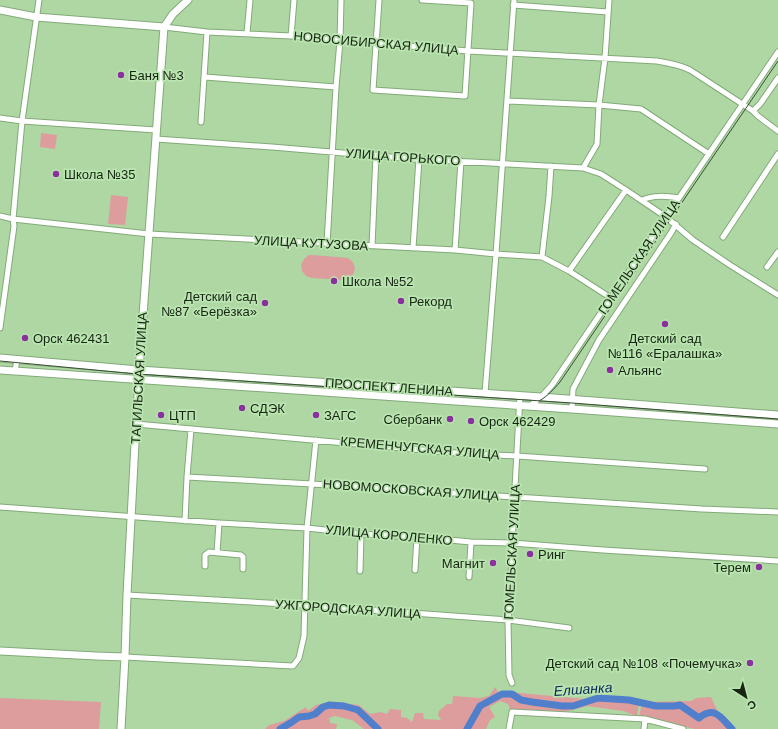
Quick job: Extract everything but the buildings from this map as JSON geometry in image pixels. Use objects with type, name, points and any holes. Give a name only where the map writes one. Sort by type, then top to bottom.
[{"type":"main road","points":[[164,27],[173,14],[188,0]]},
{"type":"main road","name":"НОВОСИБИРСКАЯ УЛИЦА","points":[[0,10],[36,17],[164,27]]},
{"type":"main road","name":"ТАГИЛЬСКАЯ УЛИЦА","points":[[121,729],[126,657],[127,595],[139,370],[164,27]]},
{"type":"main road","name":"ПРОСПЕКТ ЛЕНИНА","points":[[0,358],[274,380],[485,393],[778,415]]},
{"type":"main road","name":"ПРОСПЕКТ ЛЕНИНА","points":[[0,370],[778,424]]},
{"type":"main road","points":[[0,651],[126,657]]},
{"type":"street","points":[[0,328],[14,226],[13,219],[22,121],[39,0]]},
{"type":"street","points":[[247,33],[250,0]]},
{"type":"street","points":[[291,36],[294,0]]},
{"type":"street","points":[[328,244],[342,0]]},
{"type":"street","points":[[379,0],[372,90],[465,96],[471,3],[422,0]]},
{"type":"street","points":[[583,168],[597,144],[599,105],[605,58],[609,0]]},
{"type":"street","points":[[485,393],[513,3],[608,12]]},
{"type":"street","name":"НОВОСИБИРСКАЯ УЛИЦА","points":[[164,27],[208,32],[291,36],[468,51],[657,61],[682,66],[743,104]]},
{"type":"street","points":[[201,122],[208,32]]},
{"type":"street","name":"ГОМЕЛЬСКАЯ УЛИЦА","points":[[530,406],[552,385],[778,52]]},
{"type":"street","points":[[205,77],[336,87]]},
{"type":"street","points":[[753,111],[760,104],[778,78]]},
{"type":"street","points":[[507,100],[641,108],[709,154]]},
{"type":"street","points":[[743,104],[778,131]]},
{"type":"street","points":[[0,118],[22,121],[156,130]]},
{"type":"street","name":"УЛИЦА ГОРЬКОГО","points":[[156,139],[419,159],[583,168],[601,174],[642,200],[676,224],[693,240],[778,295]]},
{"type":"street","points":[[723,237],[778,154]]},
{"type":"street","points":[[372,246],[376,155]]},
{"type":"street","points":[[413,248],[419,159]]},
{"type":"street","points":[[455,250],[461,161]]},
{"type":"street","points":[[542,257],[551,166]]},
{"type":"street","points":[[569,271],[626,190]]},
{"type":"street","points":[[642,200],[661,196],[679,198]]},
{"type":"street","name":"УЛИЦА КУТУЗОВА","points":[[0,216],[13,219],[149,234],[455,250],[542,257],[569,271],[611,298]]},
{"type":"street","name":"ГОМЕЛЬСКАЯ УЛИЦА","points":[[572,409],[573,389],[599,340],[672,233],[676,224]]},
{"type":"street","points":[[767,268],[778,252]]},
{"type":"street","points":[[15,371],[16,360]]},
{"type":"street","points":[[206,375],[206,384]]},
{"type":"street","points":[[273,389],[274,380]]},
{"type":"street","points":[[297,381],[297,390]]},
{"type":"street","points":[[353,394],[354,384]]},
{"type":"street","points":[[440,390],[440,400]]},
{"type":"street","name":"ГОМЕЛЬСКАЯ УЛИЦА","points":[[512,683],[509,675],[508,620],[520,396]]},
{"type":"street","points":[[708,418],[709,410]]},
{"type":"street","name":"КРЕМЕНЧУГСКАЯ УЛИЦА","points":[[136,424],[456,453],[704,469]]},
{"type":"street","points":[[185,521],[191,429]]},
{"type":"street","points":[[126,657],[293,666],[299,658],[304,636],[307,528],[316,440]]},
{"type":"street","name":"НОВОМОСКОВСКАЯ УЛИЦА","points":[[187,477],[702,509],[778,512]]},
{"type":"street","name":"УЛИЦА КОРОЛЕНКО","points":[[0,507],[185,521],[307,528],[361,534],[471,542],[512,543],[778,561]]},
{"type":"street","points":[[218,553],[219,523]]},
{"type":"street","points":[[360,571],[361,534]]},
{"type":"street","points":[[415,570],[417,537]]},
{"type":"street","points":[[469,577],[471,542]]},
{"type":"street","points":[[205,566],[205,555],[209,552],[241,555],[243,557],[243,569]]},
{"type":"street","name":"УЖГОРОДСКАЯ УЛИЦА","points":[[127,595],[304,605],[508,620],[569,628]]},
{"type":"street","points":[[509,729],[512,712],[645,719],[683,729]]},
{"type":"street","points":[[644,729],[645,719]]},
{"type":"shaded area","points":[[41,133],[57,135],[55,149],[40,147]]},
{"type":"shaded area","points":[[111,195],[128,197],[125,225],[108,224]]},
{"type":"shaded area","points":[[309,255],[348,258],[355,267],[354,273],[345,280],[312,278],[306,276],[302,271],[301,265],[304,259]]},
{"type":"shaded area","points":[[495,687],[500,695],[505,695],[508,692],[597,700],[627,698],[637,700],[636,702],[639,703],[637,716],[623,711],[587,706],[564,712],[510,710],[508,704],[500,701],[489,707],[495,717],[490,720],[486,729],[364,729],[352,720],[335,716],[327,719],[330,719],[330,723],[337,724],[336,729],[265,729],[269,725],[284,721],[306,707],[308,711],[316,705],[331,702],[359,705],[370,714],[381,712],[387,714],[390,709],[401,710],[401,717],[407,718],[412,722],[415,713],[423,713],[424,719],[441,720],[438,715],[439,711],[447,704],[452,704],[453,696],[480,698],[489,696]]},
{"type":"shaded area","points":[[711,697],[718,712],[731,729],[695,729],[639,717],[642,702],[691,701],[696,698]]},
{"type":"shaded area","points":[[0,698],[101,702],[99,729],[0,729]]},
{"type":"waterway","name":"Елшанка","points":[[467,729],[480,706],[502,694],[512,694],[521,700],[562,706],[573,706],[598,698],[629,700],[656,706],[680,705],[699,718],[709,713],[717,714],[732,729]]},
{"type":"waterway","name":"Елшанка","points":[[280,729],[299,717],[315,714],[323,707],[329,705],[344,706],[358,710],[378,729]]},
{"type":"tram line","points":[[539,401],[548,395],[560,382],[778,61]]},
{"type":"tram line","points":[[0,361],[137,374],[572,403],[778,419]]},
{"type":"place","name":"Баня №3","points":[[121,75]]},
{"type":"place","name":"Школа №35","points":[[56,174]]},
{"type":"place","name":"Школа №52","points":[[334,281]]},
{"type":"place","name":"Рекорд","points":[[401,301]]},
{"type":"place","name":"Детский сад №87 «Берёзка»","points":[[265,303]]},
{"type":"place","name":"Детский сад №116 «Ералашка»","points":[[665,324]]},
{"type":"place","name":"Орск 462431","points":[[25,338]]},
{"type":"place","name":"Альянс","points":[[610,370]]},
{"type":"place","name":"СДЭК","points":[[242,408]]},
{"type":"place","name":"ЦТП","points":[[161,415]]},
{"type":"place","name":"ЗАГС","points":[[316,415]]},
{"type":"place","name":"Сбербанк","points":[[450,419]]},
{"type":"place","name":"Орск 462429","points":[[471,421]]},
{"type":"place","name":"Ринг","points":[[530,554]]},
{"type":"place","name":"Магнит","points":[[493,563]]},
{"type":"place","name":"Терем","points":[[759,567]]},
{"type":"place","name":"Детский сад №108 «Почемучка»","points":[[750,663]]}]
